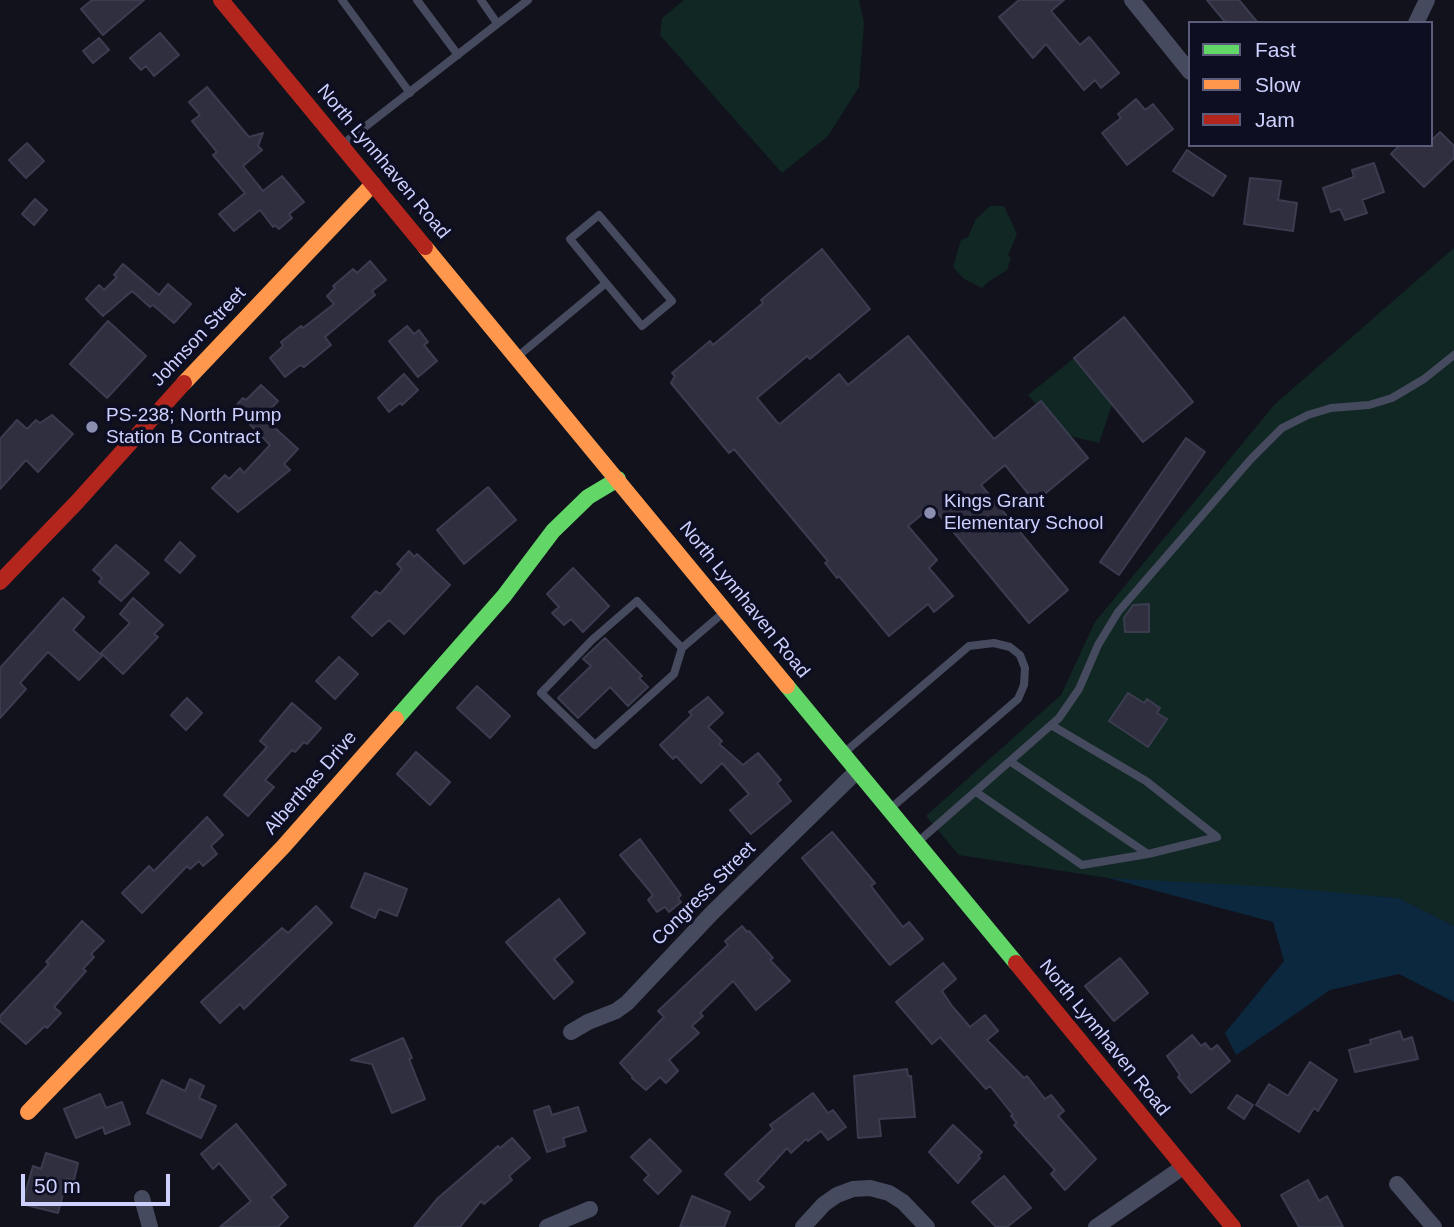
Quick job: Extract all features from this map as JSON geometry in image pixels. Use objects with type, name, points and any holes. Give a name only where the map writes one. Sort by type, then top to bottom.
[{"type":"street","name":"North Lynnhaven Road","points":[[221,0],[1233,1227]]},
{"type":"street","points":[[1132,0],[1188,70]]},
{"type":"street","points":[[1417,21],[1427,0]]},
{"type":"street","name":"Johnson Street","points":[[0,582],[77,502],[189,377],[373,184]]},
{"type":"street","name":"Alberthas Drive","points":[[28,1112],[283,847],[504,596],[553,531],[588,497],[618,479]]},
{"type":"street","name":"Congress Street","points":[[571,1032],[627,1003],[712,914],[858,771]]},
{"type":"street","points":[[1096,1227],[1183,1167]]},
{"type":"street","points":[[1397,1184],[1434,1227]]},
{"type":"street","points":[[803,1227],[837,1195],[853,1189],[870,1188],[889,1193],[903,1202],[926,1227]]},
{"type":"street","points":[[142,1199],[150,1227]]},
{"type":"street","points":[[547,1227],[590,1209]]},
{"type":"lane","points":[[342,0],[410,93]]},
{"type":"lane","points":[[417,0],[458,54]]},
{"type":"lane","points":[[481,0],[497,23]]},
{"type":"lane","points":[[341,145],[528,0]]},
{"type":"lane","points":[[599,215],[672,301],[642,326],[606,282],[570,239],[599,215]]},
{"type":"lane","points":[[517,356],[606,282]]},
{"type":"lane","points":[[917,843],[1059,718],[1079,689],[1098,645],[1118,612],[1251,459],[1282,428],[1308,415],[1331,408],[1369,405],[1392,398],[1424,379],[1454,355]]},
{"type":"lane","points":[[682,648],[637,601],[592,640],[541,693],[595,746],[674,674],[682,648],[725,611]]},
{"type":"lane","points":[[843,754],[969,646],[994,643],[1010,647],[1020,655],[1025,668],[1024,685],[1018,699],[889,810]]},
{"type":"lane","points":[[976,792],[1082,865],[1148,854],[1217,837],[1146,781],[1051,724]]},
{"type":"lane","points":[[1011,762],[1148,854]]},
{"type":"green space","points":[[684,0],[859,0],[864,23],[859,87],[828,136],[782,173],[660,35],[662,18]]},
{"type":"green space","points":[[990,206],[1004,206],[1017,234],[1008,255],[1011,258],[1007,270],[982,288],[964,279],[953,267],[961,240],[968,237],[976,219]]},
{"type":"green space","points":[[1454,248],[1454,926],[1398,898],[1108,878],[959,855],[926,816],[1061,695],[1095,622],[1275,404]]},
{"type":"green space","points":[[1074,358],[1112,405],[1099,443],[1070,436],[1041,401],[1036,404],[1028,395]]},
{"type":"water","points":[[1108,878],[1275,887],[1398,898],[1454,926],[1454,1002],[1399,974],[1330,990],[1236,1055],[1225,1033],[1284,961],[1273,922]]},
{"type":"building","points":[[92,0],[144,0],[103,35],[81,9]]},
{"type":"building","points":[[1019,0],[1064,0],[1051,11],[1080,45],[1089,37],[1119,73],[1101,88],[1095,80],[1084,90],[1046,44],[1033,58],[999,17]]},
{"type":"building","points":[[1207,0],[1239,0],[1256,21],[1224,21]]},
{"type":"building","points":[[160,33],[179,55],[154,76],[146,66],[141,70],[130,58]]},
{"type":"building","points":[[99,38],[109,50],[93,63],[83,51]]},
{"type":"building","points":[[207,87],[249,137],[263,133],[258,146],[262,150],[243,166],[263,191],[282,176],[304,202],[289,214],[292,218],[279,229],[275,225],[273,227],[260,210],[234,231],[219,214],[245,193],[213,155],[217,152],[192,121],[200,115],[189,102]]},
{"type":"building","points":[[1136,99],[1145,110],[1153,104],[1173,129],[1127,165],[1102,133],[1121,118],[1118,114]]},
{"type":"building","points":[[1440,132],[1454,146],[1454,158],[1424,187],[1391,154],[1398,147],[1433,147],[1433,139]]},
{"type":"building","points":[[27,143],[44,161],[26,178],[9,160]]},
{"type":"building","points":[[1187,150],[1226,176],[1213,196],[1173,171]]},
{"type":"building","points":[[1374,163],[1384,192],[1362,200],[1367,213],[1345,220],[1340,209],[1331,212],[1323,188],[1354,177],[1352,170]]},
{"type":"building","points":[[1250,178],[1281,181],[1278,200],[1297,203],[1293,231],[1244,224]]},
{"type":"building","points":[[35,199],[47,210],[34,225],[22,214]]},
{"type":"building","points":[[822,249],[870,309],[810,359],[807,356],[757,398],[777,422],[780,424],[839,374],[848,385],[908,336],[994,439],[1041,401],[1088,458],[1035,502],[1005,465],[981,485],[1068,590],[1029,623],[932,506],[908,526],[937,560],[929,568],[953,596],[934,612],[928,604],[889,636],[839,576],[837,578],[825,563],[828,561],[734,449],[729,453],[671,383],[675,376],[672,373],[710,341],[713,345]]},
{"type":"building","points":[[370,261],[386,280],[372,291],[375,295],[325,337],[331,345],[304,367],[300,365],[285,377],[270,358],[283,346],[281,342],[334,304],[327,296],[335,288],[333,286],[353,269],[357,273]]},
{"type":"building","points":[[123,264],[159,295],[168,284],[191,304],[174,323],[132,291],[103,316],[86,299],[99,285],[104,290],[117,277],[114,275]]},
{"type":"building","points":[[1124,317],[1193,402],[1143,442],[1074,358]]},
{"type":"building","points":[[108,321],[146,356],[107,398],[70,364]]},
{"type":"building","points":[[407,326],[414,334],[419,330],[428,342],[424,345],[437,361],[418,377],[389,341]]},
{"type":"building","points":[[404,374],[418,390],[402,405],[400,403],[389,412],[378,398]]},
{"type":"building","points":[[261,385],[278,401],[263,417],[298,449],[284,464],[290,470],[238,512],[212,488],[225,475],[229,479],[240,468],[244,473],[270,445],[234,408]]},
{"type":"building","points":[[52,415],[73,434],[38,472],[26,460],[0,489],[0,439],[17,420],[27,429],[36,420],[40,423]]},
{"type":"building","points":[[1186,438],[1205,452],[1119,575],[1100,562]]},
{"type":"building","points":[[488,487],[516,520],[464,564],[437,530]]},
{"type":"building","points":[[180,542],[195,556],[180,573],[165,560]]},
{"type":"building","points":[[116,545],[149,573],[121,601],[99,582],[102,578],[93,570]]},
{"type":"building","points":[[409,551],[414,557],[417,554],[450,585],[404,634],[389,620],[372,636],[352,617],[376,591],[380,594],[402,569],[397,564]]},
{"type":"building","points":[[573,568],[609,606],[583,632],[571,619],[564,625],[552,613],[559,607],[547,594]]},
{"type":"building","points":[[63,598],[84,617],[73,630],[102,656],[79,680],[48,652],[20,683],[26,689],[0,718],[0,668]]},
{"type":"building","points":[[133,598],[163,625],[154,634],[158,637],[123,674],[101,653],[130,623],[120,614]]},
{"type":"building","points":[[1149,604],[1149,632],[1125,632],[1124,618],[1133,605]]},
{"type":"building","points":[[605,638],[642,676],[639,678],[648,687],[628,706],[610,687],[578,718],[558,698],[591,666],[583,659]]},
{"type":"building","points":[[339,657],[358,674],[335,699],[316,681]]},
{"type":"building","points":[[477,686],[510,716],[490,738],[457,708]]},
{"type":"building","points":[[1128,693],[1144,703],[1147,699],[1160,708],[1157,713],[1167,719],[1148,747],[1109,721]]},
{"type":"building","points":[[708,697],[723,713],[708,727],[722,741],[719,744],[743,765],[758,753],[781,780],[777,783],[791,801],[751,834],[730,810],[749,794],[722,763],[701,783],[676,756],[673,759],[660,745],[692,715],[689,712]]},
{"type":"building","points":[[187,698],[202,713],[186,730],[171,715]]},
{"type":"building","points":[[292,703],[321,728],[307,744],[304,742],[295,752],[292,750],[265,780],[274,787],[248,816],[224,795],[267,747],[260,741]]},
{"type":"building","points":[[416,752],[450,782],[430,805],[397,774]]},
{"type":"building","points":[[207,817],[223,835],[211,846],[217,854],[203,866],[199,861],[190,869],[187,866],[142,913],[122,893],[149,866],[154,871]]},
{"type":"building","points":[[832,832],[875,883],[871,886],[903,927],[909,922],[923,939],[890,965],[802,858]]},
{"type":"building","points":[[640,839],[681,895],[678,898],[681,902],[669,912],[665,907],[657,912],[648,900],[653,895],[620,855]]},
{"type":"building","points":[[365,873],[407,889],[397,916],[379,909],[375,918],[351,907]]},
{"type":"building","points":[[559,899],[585,933],[554,959],[573,982],[554,999],[506,942]]},
{"type":"building","points":[[316,906],[332,923],[244,1009],[240,1004],[220,1023],[201,1002],[282,928],[288,933]]},
{"type":"building","points":[[82,921],[104,941],[91,954],[94,957],[83,969],[86,971],[54,1007],[61,1013],[26,1044],[0,1021],[0,1016],[49,964],[46,962]]},
{"type":"building","points":[[742,926],[773,958],[770,960],[790,981],[756,1010],[733,981],[700,1013],[703,1016],[692,1026],[699,1033],[669,1060],[678,1071],[666,1083],[660,1077],[646,1090],[620,1063],[664,1017],[658,1011],[728,945],[725,941]]},
{"type":"building","points":[[1120,958],[1148,993],[1114,1021],[1085,986]]},
{"type":"building","points":[[943,963],[956,979],[942,991],[952,1006],[970,1027],[985,1015],[998,1031],[987,1040],[1024,1078],[1027,1076],[1045,1099],[1051,1095],[1064,1111],[1058,1116],[1096,1159],[1065,1190],[1051,1174],[1055,1170],[1014,1125],[1017,1123],[1011,1116],[1013,1115],[990,1086],[986,1089],[940,1037],[932,1044],[896,1002]]},
{"type":"building","points":[[1400,1031],[1403,1040],[1412,1037],[1418,1059],[1355,1072],[1349,1050]]},
{"type":"building","points":[[1192,1035],[1201,1046],[1205,1043],[1211,1050],[1217,1045],[1230,1061],[1191,1093],[1178,1077],[1180,1075],[1167,1056]]},
{"type":"building","points":[[403,1038],[425,1099],[392,1113],[372,1064],[351,1060]]},
{"type":"building","points":[[1310,1062],[1337,1080],[1318,1111],[1314,1108],[1299,1132],[1256,1105],[1269,1084],[1288,1096]]},
{"type":"building","points":[[907,1069],[908,1076],[911,1076],[915,1117],[879,1119],[881,1136],[858,1138],[854,1076]]},
{"type":"building","points":[[190,1079],[204,1086],[199,1098],[216,1106],[201,1138],[147,1113],[162,1080],[185,1091]]},
{"type":"building","points":[[813,1093],[828,1113],[833,1110],[846,1127],[828,1140],[821,1131],[808,1141],[806,1139],[791,1153],[787,1148],[757,1181],[764,1187],[750,1200],[725,1174],[773,1129],[770,1125]]},
{"type":"building","points":[[100,1094],[106,1108],[122,1102],[130,1124],[105,1134],[103,1127],[76,1138],[64,1109]]},
{"type":"building","points":[[1237,1095],[1253,1105],[1244,1119],[1228,1108]]},
{"type":"building","points":[[549,1106],[552,1115],[578,1107],[586,1131],[563,1138],[565,1146],[547,1152],[534,1111]]},
{"type":"building","points":[[236,1124],[286,1185],[271,1197],[288,1217],[278,1227],[220,1227],[251,1201],[219,1163],[213,1169],[201,1154]]},
{"type":"building","points":[[953,1125],[982,1152],[958,1183],[929,1152]]},
{"type":"building","points":[[512,1138],[530,1158],[509,1176],[512,1180],[484,1204],[481,1201],[460,1227],[414,1227],[438,1198],[498,1146],[500,1148]]},
{"type":"building","points":[[650,1139],[681,1171],[658,1194],[644,1180],[649,1175],[631,1157]]},
{"type":"building","points":[[46,1153],[78,1163],[74,1180],[67,1179],[58,1213],[22,1204],[33,1166],[41,1169]]},
{"type":"building","points":[[1004,1176],[1031,1208],[1007,1227],[996,1227],[972,1202]]},
{"type":"building","points":[[1308,1180],[1319,1201],[1327,1196],[1343,1227],[1299,1227],[1281,1195]]},
{"type":"building","points":[[692,1196],[730,1212],[724,1227],[680,1227]]},
{"type":"traffic: fast","points":[[396,719],[504,596],[553,531],[588,497],[618,479]]},
{"type":"traffic: fast","points":[[787,686],[1016,963]]},
{"type":"traffic: slow","points":[[184,383],[373,184]]},
{"type":"traffic: slow","points":[[425,247],[787,686]]},
{"type":"traffic: slow","points":[[28,1112],[283,847],[396,719]]},
{"type":"traffic: jam","points":[[221,0],[425,247]]},
{"type":"traffic: jam","points":[[0,582],[77,502],[184,383]]},
{"type":"traffic: jam","points":[[1016,963],[1233,1227]]},
{"type":"place","name":"PS-238; North Pump Station B Contract","points":[[92,427]]},
{"type":"place","name":"Kings Grant Elementary School","points":[[930,513]]}]
